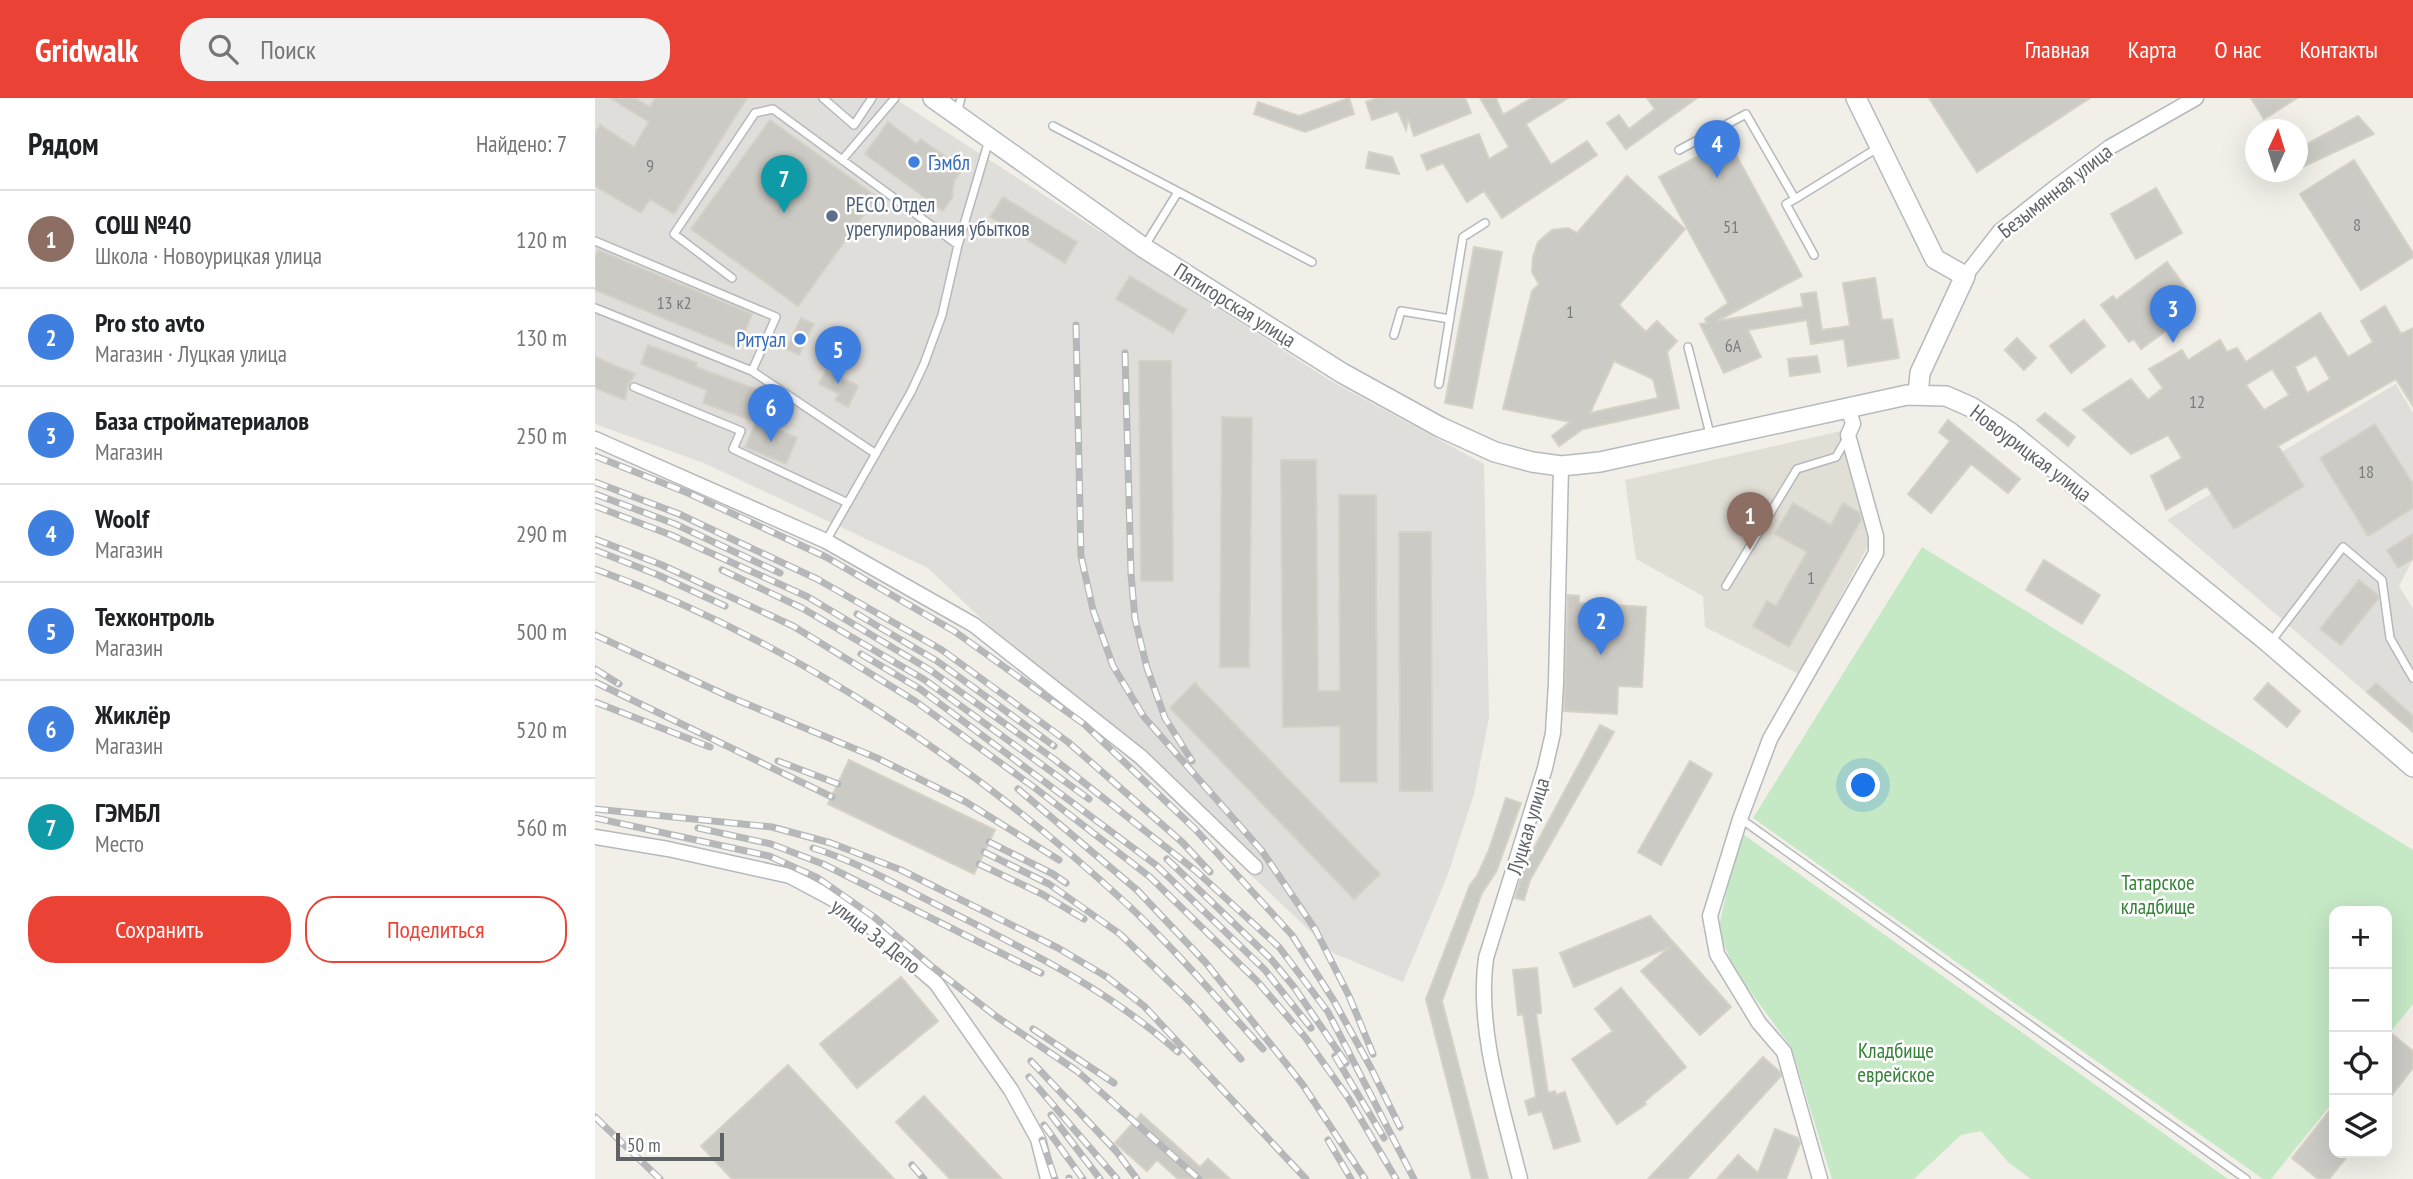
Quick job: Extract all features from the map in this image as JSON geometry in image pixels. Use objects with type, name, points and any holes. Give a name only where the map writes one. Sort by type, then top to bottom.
[{"type":"main road","name":"Пятигорская улица","points":[[933,98],[959,106],[989,139],[1144,248],[1342,373],[1440,427],[1495,452],[1561,466]]},
{"type":"main road","points":[[1856,98],[1934,259],[1965,276]]},
{"type":"main road","name":"Безымянная улица","points":[[1918,395],[1920,373],[1965,276]]},
{"type":"main road","name":"Новоурицкая улица","points":[[1561,466],[1600,462],[1848,407],[1918,395],[1946,396],[1971,407],[2011,433],[2269,643],[2413,767]]},
{"type":"street","name":"Безымянная улица","points":[[1965,276],[2000,231],[2057,186],[2110,146],[2196,98]]},
{"type":"street","points":[[1820,1179],[1784,1052],[1759,1023],[1717,954],[1710,916],[1740,819],[1770,739],[1876,554],[1876,536],[1849,435],[1853,424],[1848,407]]},
{"type":"street","points":[[595,439],[826,541],[974,625],[1141,758],[1255,867]]},
{"type":"street","name":"Луцкая улица","points":[[1520,1179],[1486,1026],[1483,983],[1486,958],[1545,768],[1553,733],[1561,466]]},
{"type":"street","name":"улица За Депо","points":[[595,836],[790,876],[848,907],[936,983],[1011,1090],[1038,1139],[1048,1179]]},
{"type":"lane","points":[[823,98],[854,125],[872,98]]},
{"type":"lane","points":[[842,160],[895,98]]},
{"type":"lane","points":[[732,278],[674,234],[755,113],[773,109],[958,245]]},
{"type":"lane","points":[[1679,150],[1746,114],[1795,198]]},
{"type":"lane","points":[[1053,126],[1312,262]]},
{"type":"lane","points":[[826,541],[924,364],[942,315],[958,245],[989,139]]},
{"type":"lane","points":[[1814,255],[1786,204],[1880,147]]},
{"type":"lane","points":[[1144,248],[1178,192]]},
{"type":"lane","points":[[1439,384],[1463,237],[1485,223]]},
{"type":"lane","points":[[595,241],[776,317],[752,371]]},
{"type":"lane","points":[[595,308],[752,371],[876,454]]},
{"type":"lane","points":[[1394,335],[1401,311],[1450,319]]},
{"type":"lane","points":[[1688,347],[1711,438]]},
{"type":"lane","points":[[634,387],[741,431],[733,449],[848,503]]},
{"type":"lane","points":[[1726,586],[1797,469],[1836,457],[1849,435]]},
{"type":"lane","points":[[2269,643],[2343,547],[2382,580],[2390,638],[2413,678]]},
{"type":"lane","points":[[1740,819],[2246,1179]]},
{"type":"shaded area","points":[[595,98],[894,98],[1329,380],[1484,464],[1489,718],[1474,794],[1448,874],[1403,982],[1333,953],[928,568],[704,463],[595,424]]},
{"type":"shaded area","points":[[2396,384],[2413,413],[2413,559],[2399,586],[2413,609],[2413,733],[2167,520]]},
{"type":"shaded area","points":[[1841,431],[1870,542],[1799,674],[1705,627],[1703,596],[1636,559],[1625,480]]},
{"type":"green space","name":"Татарское кладбище","points":[[1922,547],[2413,850],[2413,1004],[2392,1030],[2392,906],[2329,906],[2329,1107],[2271,1179],[2263,1179],[1753,818]]},
{"type":"green space","name":"Кладбище еврейское","points":[[1740,832],[2228,1179],[2031,1179],[2009,1163],[1981,1131],[1961,1135],[1914,1179],[1832,1179],[1791,1047],[1736,972],[1718,931]]},
{"type":"building","points":[[610,98],[635,98],[650,107],[655,98],[747,98],[674,214],[650,199],[641,213],[595,186],[595,133],[600,125],[634,147],[649,122]]},
{"type":"building","points":[[1349,98],[1354,114],[1305,132],[1254,114],[1258,102],[1299,116]]},
{"type":"building","points":[[1378,98],[1465,98],[1471,113],[1414,136],[1408,118],[1406,130],[1398,111],[1372,120],[1366,102]]},
{"type":"building","points":[[1480,98],[1496,98],[1503,115],[1532,98],[1568,98],[1526,124],[1551,165],[1587,141],[1597,155],[1502,218],[1484,191],[1467,202],[1443,163],[1427,170],[1421,155],[1479,134],[1489,159],[1509,147]]},
{"type":"building","points":[[1647,98],[1697,98],[1626,149],[1607,123],[1619,115],[1629,129],[1655,109]]},
{"type":"building","points":[[1929,98],[2090,98],[1977,172]]},
{"type":"building","points":[[2251,98],[2297,98],[2264,119]]},
{"type":"building","points":[[2358,116],[2374,134],[2308,164],[2308,144]]},
{"type":"building","name":"Гэмбл","points":[[770,120],[877,197],[798,306],[691,229]]},
{"type":"building","name":"Гэмбл","points":[[888,122],[917,144],[921,139],[963,169],[954,181],[952,198],[943,211],[865,154]]},
{"type":"building","points":[[1728,140],[1802,276],[1717,321],[1803,307],[1801,294],[1816,292],[1822,330],[1850,326],[1843,283],[1875,278],[1882,320],[1892,319],[1899,358],[1848,366],[1844,339],[1811,344],[1807,320],[1748,330],[1761,357],[1724,373],[1700,324],[1707,323],[1705,319],[1728,303],[1659,177]]},
{"type":"building","points":[[1369,152],[1392,157],[1399,174],[1366,168]]},
{"type":"building","points":[[2354,160],[2413,253],[2413,257],[2361,290],[2300,194]]},
{"type":"building","points":[[1627,176],[1685,229],[1619,305],[1646,332],[1657,321],[1677,341],[1667,352],[1679,408],[1583,429],[1559,446],[1552,436],[1570,422],[1503,409],[1532,291],[1539,284],[1532,272],[1538,242],[1552,230],[1568,228],[1577,233]],"holes":[[[1614,361],[1653,379],[1658,398],[1590,413]]]},
{"type":"building","points":[[2156,188],[2182,233],[2136,259],[2111,214]]},
{"type":"building","points":[[1003,197],[1077,242],[1065,263],[990,217]]},
{"type":"building","points":[[1474,247],[1502,252],[1472,408],[1445,403]]},
{"type":"building","points":[[598,250],[752,314],[738,349],[595,290],[595,256]]},
{"type":"building","points":[[2167,262],[2189,292],[2176,301],[2187,315],[2141,349],[2134,339],[2129,342],[2101,305],[2113,296],[2116,300]]},
{"type":"building","points":[[1130,276],[1187,310],[1173,333],[1116,299]]},
{"type":"building","points":[[2385,306],[2401,334],[2413,328],[2413,406],[2396,379],[2278,446],[2304,486],[2234,529],[2207,486],[2166,510],[2151,476],[2182,458],[2168,435],[2131,454],[2083,410],[2131,379],[2148,400],[2163,388],[2149,369],[2182,350],[2188,360],[2220,340],[2227,352],[2237,348],[2246,362],[2320,313],[2348,357],[2373,342],[2361,321]],"holes":[[[2316,355],[2330,379],[2307,393],[2295,367]],[[2272,369],[2289,395],[2264,410],[2246,385]]]},
{"type":"building","points":[[801,318],[814,324],[799,355],[786,349]]},
{"type":"building","points":[[2084,320],[2105,346],[2071,373],[2050,346]]},
{"type":"building","points":[[2017,338],[2036,358],[2024,370],[2005,350]]},
{"type":"building","points":[[648,345],[697,363],[696,367],[764,392],[753,421],[703,403],[707,390],[641,364]]},
{"type":"building","points":[[1817,356],[1820,372],[1790,376],[1788,359]]},
{"type":"building","points":[[595,357],[635,374],[628,385],[625,400],[595,388]]},
{"type":"building","points":[[1139,361],[1171,361],[1173,581],[1141,581]]},
{"type":"building","points":[[826,370],[858,386],[848,407],[835,400],[839,394],[819,384]]},
{"type":"building","points":[[2045,413],[2075,437],[2068,446],[2037,420]]},
{"type":"building","points":[[1222,417],[1252,418],[1249,667],[1220,667]]},
{"type":"building","points":[[757,420],[797,438],[786,464],[745,447]]},
{"type":"building","points":[[1948,420],[2020,479],[2008,493],[1971,464],[1931,513],[1908,494],[1950,441],[1939,432]]},
{"type":"building","points":[[2375,424],[2413,484],[2413,508],[2368,536],[2320,458]]},
{"type":"building","points":[[1281,460],[1316,460],[1318,691],[1340,691],[1339,495],[1376,495],[1377,782],[1340,782],[1340,726],[1283,727]]},
{"type":"building","points":[[1793,503],[1831,525],[1843,503],[1860,513],[1861,520],[1789,647],[1753,626],[1767,601],[1776,606],[1807,552],[1775,534]]},
{"type":"building","points":[[1399,532],[1431,532],[1432,791],[1400,791]]},
{"type":"building","points":[[2413,534],[2413,559],[2398,568],[2387,550]]},
{"type":"building","points":[[2044,560],[2100,595],[2082,624],[2026,590]]},
{"type":"building","points":[[2359,580],[2378,595],[2378,599],[2341,645],[2320,629]]},
{"type":"building","points":[[1568,595],[1579,596],[1579,603],[1646,607],[1642,687],[1618,686],[1617,714],[1564,711]]},
{"type":"building","points":[[1195,683],[1380,874],[1354,899],[1170,708]]},
{"type":"building","points":[[2268,683],[2300,711],[2287,727],[2254,699]]},
{"type":"building","points":[[2376,683],[2413,716],[2413,732],[2367,692]]},
{"type":"building","points":[[1600,725],[1614,732],[1530,880],[1524,900],[1515,898],[1525,865]]},
{"type":"building","points":[[849,760],[995,830],[974,874],[828,804]]},
{"type":"building","points":[[1690,761],[1712,774],[1661,865],[1638,852]]},
{"type":"building","points":[[1506,798],[1521,803],[1496,872],[1482,893],[1442,1001],[1488,1179],[1472,1179],[1426,999],[1470,885],[1489,850]]},
{"type":"building","points":[[1650,916],[1731,1007],[1700,1035],[1641,971],[1670,947],[1574,987],[1560,953]]},
{"type":"building","points":[[1537,968],[1541,1013],[1536,1014],[1548,1093],[1555,1091],[1556,1095],[1565,1092],[1580,1141],[1554,1149],[1542,1111],[1529,1115],[1525,1101],[1536,1097],[1523,1014],[1518,1015],[1513,970]]},
{"type":"building","points":[[901,977],[938,1021],[857,1088],[820,1044]]},
{"type":"building","points":[[1621,988],[1686,1067],[1644,1102],[1646,1104],[1617,1124],[1572,1059],[1613,1031],[1595,1009]]},
{"type":"building","points":[[2392,1034],[2413,1051],[2413,1068],[2392,1095]]},
{"type":"building","points":[[1763,1057],[1781,1076],[1687,1179],[1648,1179]]},
{"type":"building","points":[[788,1065],[894,1179],[732,1179],[701,1146]]},
{"type":"building","points":[[924,1096],[1002,1179],[950,1179],[896,1122]]},
{"type":"building","points":[[2329,1111],[2329,1158],[2346,1158],[2329,1179],[2318,1179],[2292,1158]]},
{"type":"building","points":[[1141,1114],[1200,1167],[1208,1159],[1230,1179],[1178,1179],[1157,1160],[1147,1171],[1115,1143]]},
{"type":"building","points":[[1775,1129],[1798,1138],[1800,1143],[1786,1179],[1717,1179],[1738,1155],[1758,1173]]},
{"type":"railway","points":[[1076,325],[1081,556],[1093,610],[1113,666],[1144,717],[1262,851],[1315,929],[1349,996],[1373,1054]]},
{"type":"railway","points":[[1125,353],[1131,574],[1135,619],[1147,668],[1165,718],[1192,761]]},
{"type":"railway","points":[[595,456],[688,493],[826,557],[954,631],[1084,724],[1195,829],[1292,935],[1334,1001],[1400,1127]]},
{"type":"railway","points":[[595,482],[679,514],[817,579],[942,650],[1068,742],[1182,842],[1210,872]]},
{"type":"railway","points":[[595,494],[675,524],[780,573]]},
{"type":"railway","points":[[595,506],[671,535],[808,597],[930,670],[1054,759],[1196,871],[1279,947],[1328,1012],[1414,1179]]},
{"type":"railway","points":[[595,539],[662,565],[793,626],[915,701],[1035,788],[1150,877],[1257,981],[1305,1037],[1349,1099],[1396,1179]]},
{"type":"railway","points":[[595,550],[725,606]]},
{"type":"railway","points":[[595,569],[668,598],[740,632],[878,711],[944,756],[1070,853],[1129,906],[1263,1049]]},
{"type":"railway","points":[[722,570],[802,608],[925,680],[1089,799]]},
{"type":"railway","points":[[857,614],[937,661],[1054,746]]},
{"type":"railway","points":[[595,635],[730,697],[877,758],[966,802],[1059,860]]},
{"type":"railway","points":[[861,654],[920,689],[1156,865],[1265,970],[1311,1028]]},
{"type":"railway","points":[[595,669],[619,684]]},
{"type":"railway","points":[[595,682],[832,797]]},
{"type":"railway","points":[[595,702],[710,747]]},
{"type":"railway","points":[[778,761],[838,784]]},
{"type":"railway","points":[[1018,789],[1137,890],[1206,963],[1303,1085],[1365,1179]]},
{"type":"railway","points":[[595,809],[772,827],[831,843],[901,870],[1058,948],[1107,977],[1144,1006],[1306,1179]]},
{"type":"railway","points":[[595,818],[769,856],[818,878],[874,917],[997,1017],[1077,1071],[1199,1179]]},
{"type":"railway","points":[[698,828],[771,844],[823,864],[1041,973]]},
{"type":"railway","points":[[989,842],[1066,883]]},
{"type":"railway","points":[[813,848],[879,875],[1065,972],[1123,1009],[1178,1052]]},
{"type":"railway","points":[[984,852],[1049,884],[1120,934],[1193,1005],[1241,1059]]},
{"type":"railway","points":[[1167,859],[1271,959],[1294,987],[1346,1063]]},
{"type":"railway","points":[[979,864],[1042,894],[1084,919]]},
{"type":"railway","points":[[1033,1029],[1114,1083]]},
{"type":"railway","points":[[1335,1056],[1384,1138]]},
{"type":"railway","points":[[1031,1061],[1116,1151],[1137,1179]]},
{"type":"railway","points":[[1029,1077],[1117,1179]]},
{"type":"railway","points":[[1051,1115],[1100,1179]]},
{"type":"railway","points":[[595,1117],[660,1179]]},
{"type":"railway","points":[[1044,1125],[1083,1179]]},
{"type":"railway","points":[[1042,1140],[1055,1179]]},
{"type":"railway","points":[[1328,1140],[1351,1179]]},
{"type":"railway","points":[[912,1165],[924,1179]]},
{"type":"place","name":"Гэмбл","points":[[914,162]]},
{"type":"place","name":"Woolf","points":[[1717,178]]},
{"type":"place","name":"ГЭМБЛ","points":[[784,213]]},
{"type":"place","name":"РЕСО. Отдел урегулирования убытков","points":[[832,216]]},
{"type":"place","name":"Ритуал","points":[[800,339]]},
{"type":"place","name":"База стройматериалов","points":[[2173,343]]},
{"type":"place","name":"Техконтроль","points":[[838,384]]},
{"type":"place","name":"Жиклёр","points":[[771,442]]},
{"type":"place","name":"СОШ №40","points":[[1750,550]]},
{"type":"place","name":"Pro sto avto","points":[[1601,655]]}]
